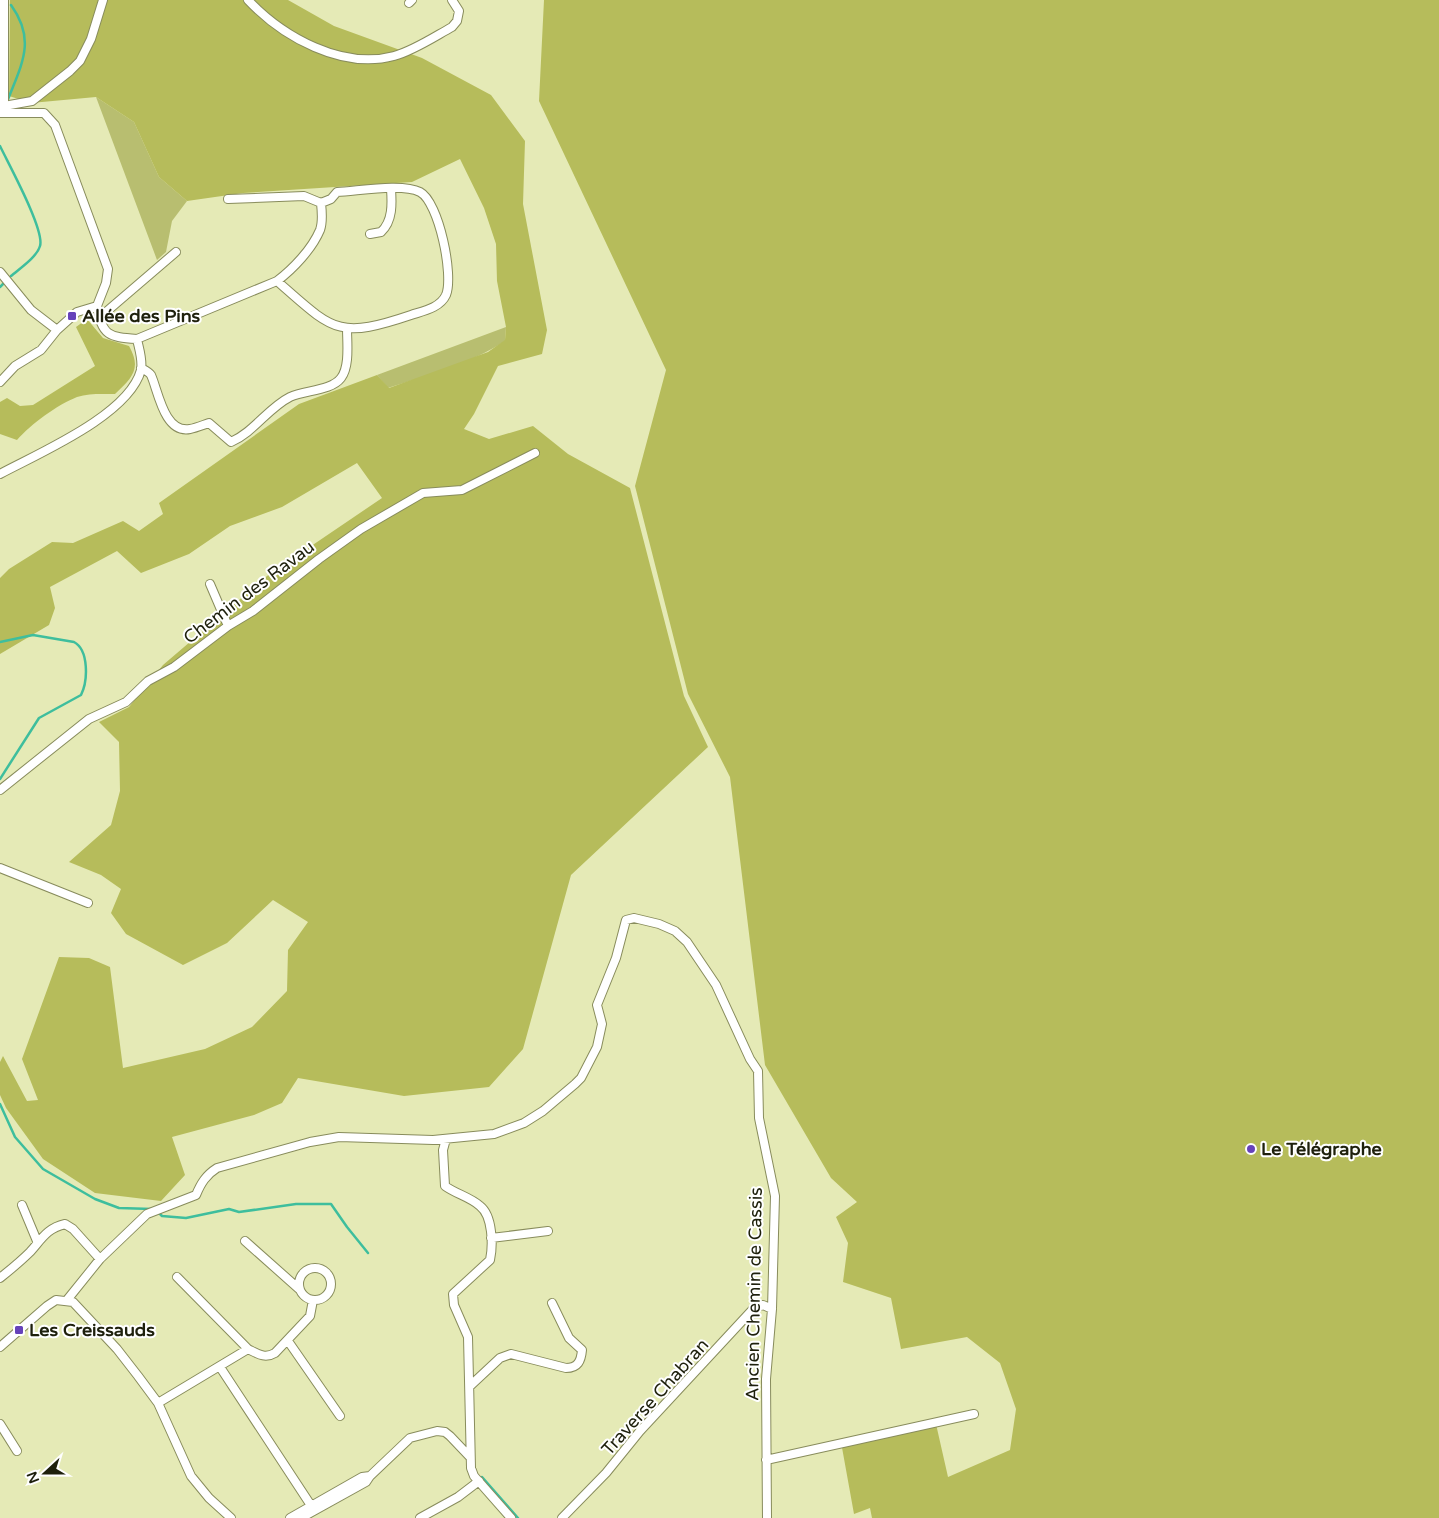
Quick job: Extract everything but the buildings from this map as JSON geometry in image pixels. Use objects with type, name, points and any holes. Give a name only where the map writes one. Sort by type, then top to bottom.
[{"type":"street","points":[[3,110],[4,0]]},
{"type":"street","points":[[3,110],[32,101],[70,71],[80,60],[91,39],[102,0]]},
{"type":"street","points":[[248,0],[267,20],[292,37],[337,55],[369,60],[395,56],[452,27],[457,21],[459,11],[452,0]]},
{"type":"street","points":[[3,110],[44,113],[55,125],[108,268],[106,283],[97,306],[99,318],[105,332],[114,338],[137,340],[277,281],[288,272],[320,230],[322,218],[321,203]]},
{"type":"street","points":[[228,199],[304,196],[321,203],[331,199],[337,192],[410,188],[422,193],[431,202],[437,215],[447,266],[447,293],[442,301],[433,307],[378,326],[361,330],[347,328],[331,324],[319,317],[277,281]]},
{"type":"street","points":[[370,234],[381,232],[388,221],[392,207],[391,189]]},
{"type":"street","points":[[99,318],[176,252]]},
{"type":"street","points":[[0,272],[31,310],[56,330]]},
{"type":"street","points":[[0,382],[14,366],[42,350],[56,330],[77,312],[97,306]]},
{"type":"street","points":[[141,368],[151,376],[162,409],[170,420],[182,429],[190,430],[209,423],[231,442],[280,402],[294,395],[332,384],[341,378],[347,359],[347,328]]},
{"type":"street","points":[[0,474],[79,431],[117,405],[130,390],[141,368],[137,340]]},
{"type":"street","name":"Chemin des Ravau","points":[[0,790],[89,718],[126,702],[148,681],[174,666],[228,626],[253,612],[319,559],[361,529],[422,493],[462,490],[536,453]]},
{"type":"street","points":[[210,584],[228,626]]},
{"type":"street","points":[[0,868],[88,902]]},
{"type":"street","name":"Ancien Chemin de Cassis","points":[[446,1139],[494,1134],[524,1123],[543,1111],[581,1078],[597,1046],[602,1024],[597,1005],[619,949],[623,926],[626,920],[634,918],[667,927],[675,931],[687,942],[716,984],[758,1071],[759,1118],[776,1196],[772,1309],[766,1380],[767,1518]]},
{"type":"street","points":[[67,1300],[100,1259],[147,1214],[196,1195],[201,1183],[210,1172],[217,1168],[310,1142],[339,1137],[446,1139],[443,1150],[445,1186],[481,1206],[487,1215],[491,1238],[490,1260],[453,1294],[454,1305],[468,1337],[470,1468],[511,1518]]},
{"type":"street","points":[[22,1205],[37,1241]]},
{"type":"street","points":[[0,1278],[55,1226],[65,1224],[73,1229],[100,1259]]},
{"type":"street","points":[[491,1238],[548,1231]]},
{"type":"street","points":[[245,1241],[299,1289],[302,1294],[313,1300],[324,1297],[328,1293],[331,1281],[325,1271],[313,1268],[308,1269],[300,1278],[299,1289]]},
{"type":"street","points":[[177,1277],[248,1350],[262,1356],[269,1356],[288,1340],[310,1316],[313,1300]]},
{"type":"street","points":[[0,1347],[56,1300],[67,1300],[78,1306],[117,1349],[158,1403],[191,1476],[209,1498],[231,1518]]},
{"type":"street","points":[[470,1386],[500,1358],[511,1354],[566,1368],[573,1368],[580,1362],[582,1350],[569,1338],[552,1304]]},
{"type":"street","name":"Traverse Chabran","points":[[562,1518],[606,1473],[640,1431],[756,1307],[763,1305],[772,1309]]},
{"type":"street","points":[[288,1340],[340,1416]]},
{"type":"street","points":[[158,1403],[248,1350]]},
{"type":"street","points":[[220,1367],[312,1507]]},
{"type":"street","points":[[766,1460],[974,1414]]},
{"type":"street","points":[[0,1424],[17,1451]]},
{"type":"street","points":[[290,1518],[366,1482],[410,1438],[436,1431],[450,1436],[470,1437]]},
{"type":"street","points":[[450,1436],[470,1457]]},
{"type":"street","points":[[420,1518],[458,1497],[479,1481]]},
{"type":"street","points":[[290,1518],[301,1518],[312,1507]]},
{"type":"green space","points":[[10,0],[288,0],[334,26],[422,58],[491,95],[525,141],[523,204],[547,330],[542,354],[498,366],[474,414],[464,429],[489,439],[533,426],[568,454],[630,488],[684,696],[708,747],[571,875],[523,1049],[489,1087],[404,1096],[298,1078],[282,1103],[254,1115],[172,1137],[185,1175],[161,1201],[95,1193],[43,1159],[6,1108],[0,1095],[0,1062],[3,1056],[27,1101],[38,1100],[22,1059],[59,957],[89,958],[110,967],[123,1068],[205,1049],[252,1027],[287,991],[288,950],[308,922],[273,900],[227,943],[183,965],[126,934],[111,913],[121,889],[101,875],[69,862],[111,825],[120,791],[119,742],[99,722],[129,707],[163,665],[267,576],[382,498],[357,463],[282,507],[230,526],[189,554],[141,573],[117,551],[50,587],[55,608],[49,625],[0,654],[0,578],[9,569],[52,542],[73,543],[123,521],[139,531],[163,514],[159,503],[299,404],[377,375],[389,388],[488,352],[505,340],[506,327],[497,281],[496,244],[484,208],[460,159],[412,182],[243,193],[187,201],[159,177],[134,122],[96,97],[31,103],[9,96]]},
{"type":"green space","points":[[544,0],[1439,0],[1439,1518],[872,1518],[870,1508],[854,1514],[841,1442],[936,1424],[948,1477],[1010,1450],[1016,1409],[1000,1363],[967,1337],[901,1349],[891,1298],[843,1282],[848,1243],[836,1217],[857,1202],[831,1178],[765,1065],[730,777],[688,694],[635,486],[666,370],[539,101]]},
{"type":"green space","points":[[96,97],[134,122],[159,177],[187,201],[172,221],[166,252],[157,260]]},
{"type":"green space","points":[[87,319],[103,338],[129,346],[135,361],[135,367],[130,378],[115,394],[77,397],[61,405],[37,421],[17,440],[0,434],[0,402],[7,398],[20,406],[33,405],[95,366],[76,327]]},
{"type":"green space","points":[[506,327],[505,341],[478,356],[448,368],[388,388],[377,375]]},
{"type":"waterway","points":[[7,102],[21,65],[25,42],[19,18],[11,5]]},
{"type":"waterway","points":[[0,146],[32,212],[40,238],[40,246],[35,254],[11,276]]},
{"type":"waterway","points":[[0,287],[3,284]]},
{"type":"waterway","points":[[0,642],[33,635],[74,642],[79,646],[86,666],[85,682],[81,695],[39,718],[0,779]]},
{"type":"waterway","points":[[0,1104],[15,1137],[43,1169],[95,1199],[119,1208],[152,1209]]},
{"type":"waterway","points":[[159,1213],[162,1216],[186,1218],[229,1209],[239,1212],[296,1204],[331,1204],[368,1253]]},
{"type":"waterway","points":[[482,1477],[518,1518]]},
{"type":"place","name":"Allée des Pins","points":[[72,316]]},
{"type":"place","name":"Le Télégraphe","points":[[1251,1149]]},
{"type":"place","name":"Les Creissauds","points":[[19,1330]]}]
